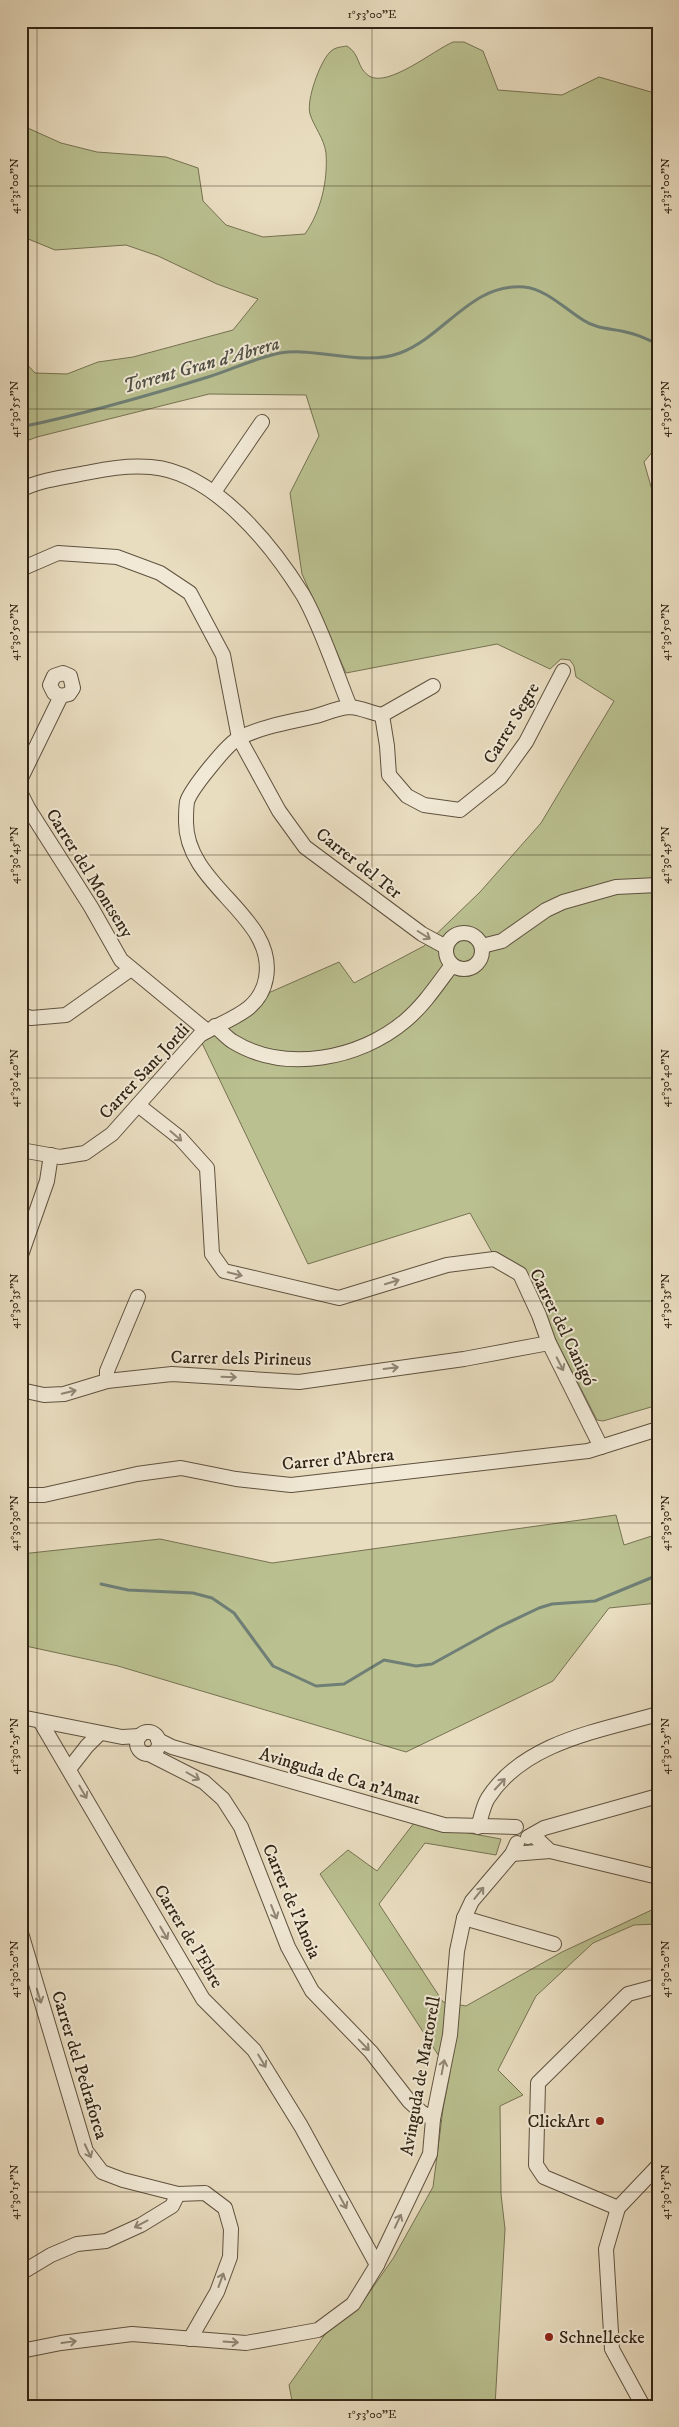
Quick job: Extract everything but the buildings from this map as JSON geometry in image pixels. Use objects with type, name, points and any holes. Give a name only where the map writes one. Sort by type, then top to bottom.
[{"type":"street","points":[[214,492],[262,422]]},
{"type":"street","points":[[21,490],[68,476],[108,468],[151,466],[174,472],[214,492],[256,534],[303,596],[350,707],[382,715],[433,686]]},
{"type":"street","name":"Carrer del Ter","points":[[21,568],[58,553],[117,557],[160,573],[190,593],[223,655],[239,738],[279,811],[305,847],[422,934],[446,947]]},
{"type":"street","name":"Carrer Segre","points":[[382,715],[388,746],[389,775],[407,796],[424,805],[460,810],[500,778],[526,742],[563,671]]},
{"type":"street","points":[[21,778],[61,696]]},
{"type":"street","name":"Carrer Sant Jordi","points":[[21,1150],[60,1157],[85,1153],[112,1134],[200,1035],[211,1028],[244,1014],[260,995],[266,978],[264,952],[250,923],[202,870],[188,844],[187,801],[211,766],[239,738],[264,729],[350,707]]},
{"type":"street","name":"Carrer del Montseny","points":[[21,794],[91,907],[121,960],[211,1028],[237,1044],[274,1056],[316,1058],[348,1052],[375,1041],[403,1022],[426,1000],[452,965]]},
{"type":"street","points":[[482,946],[502,941],[546,910],[563,902],[616,887],[658,885]]},
{"type":"street","points":[[464,932],[475,936],[482,946],[481,958],[474,967],[463,970],[452,965],[446,957],[446,947],[452,937],[464,932]]},
{"type":"street","points":[[21,1015],[31,1018],[66,1015],[131,969]]},
{"type":"street","name":"Carrer del Canigó","points":[[138,1105],[180,1138],[207,1168],[212,1254],[224,1271],[339,1298],[447,1266],[494,1259],[520,1274],[549,1343],[601,1447]]},
{"type":"street","points":[[21,1255],[47,1181],[51,1155]]},
{"type":"street","points":[[107,1381],[106,1371],[138,1297]]},
{"type":"street","name":"Carrer dels Pirineus","points":[[21,1390],[44,1395],[64,1394],[107,1381],[172,1374],[299,1382],[464,1359],[549,1343]]},
{"type":"street","name":"Carrer d'Abrera","points":[[21,1495],[44,1495],[137,1474],[181,1468],[236,1479],[290,1485],[588,1451],[658,1429]]},
{"type":"street","points":[[478,1827],[487,1799],[499,1784],[541,1751],[578,1737],[658,1714]]},
{"type":"street","points":[[21,1717],[122,1737],[148,1745]]},
{"type":"street","name":"Carrer de l'Ebre","points":[[40,1721],[203,2000],[259,2056],[301,2126],[377,2265]]},
{"type":"street","points":[[69,1769],[100,1733]]},
{"type":"street","name":"Avinguda de Ca n'Amat","points":[[148,1745],[172,1747],[444,1825],[500,1828],[523,1836],[550,1851]]},
{"type":"street","name":"Carrer de l'Anoia","points":[[148,1745],[204,1782],[223,1799],[241,1828],[288,1947],[312,1991],[371,2052],[409,2101],[421,2112],[433,2119]]},
{"type":"street","points":[[523,1836],[658,1796]]},
{"type":"street","points":[[523,1836],[550,1851],[658,1877]]},
{"type":"street","name":"Avinguda de Martorell","points":[[21,2351],[61,2343],[132,2334],[246,2343],[318,2330],[353,2304],[377,2265],[430,2154],[433,2119],[450,2035],[457,1951],[464,1918],[472,1901],[523,1836]]},
{"type":"street","points":[[464,1918],[554,1944]]},
{"type":"street","name":"Carrer del Pedraforca","points":[[21,1932],[86,2151],[102,2172],[178,2194],[205,2193],[225,2208],[231,2229],[230,2257],[217,2292],[190,2339]]},
{"type":"street","points":[[618,2208],[544,2177],[536,2165],[538,2083],[628,1994],[658,1986]]},
{"type":"street","points":[[642,2406],[612,2349],[606,2249],[618,2208],[658,2166]]},
{"type":"street","points":[[21,2273],[60,2251],[77,2244],[106,2241],[141,2225],[172,2206],[178,2194]]},
{"type":"green space","points":[[453,42],[464,42],[483,51],[498,90],[562,95],[599,77],[658,94],[658,445],[644,462],[658,511],[658,1405],[603,1421],[597,1420],[518,1266],[509,1260],[493,1254],[470,1213],[308,1264],[201,1041],[266,994],[339,962],[354,983],[424,946],[480,892],[541,823],[614,701],[576,677],[574,666],[570,660],[561,659],[550,669],[497,644],[346,673],[302,574],[290,493],[319,436],[306,395],[209,394],[37,437],[21,443],[21,358],[35,373],[67,374],[98,362],[133,357],[233,330],[258,299],[217,284],[158,256],[126,245],[55,250],[21,236],[21,125],[61,143],[97,152],[166,157],[198,168],[203,201],[226,225],[263,237],[305,234],[319,206],[326,174],[325,148],[309,108],[315,82],[326,57],[334,49],[347,46],[355,53],[362,69],[369,76],[377,78],[387,77],[399,73]]},
{"type":"green space","points":[[616,1515],[624,1545],[658,1534],[658,1603],[609,1608],[553,1681],[406,1752],[118,1666],[21,1645],[21,1554],[160,1539],[272,1563]]},
{"type":"green space","points":[[414,1823],[501,1839],[496,1855],[425,1843],[379,1904],[443,2002],[466,2006],[562,1952],[658,1907],[658,1924],[634,1925],[593,1943],[536,1996],[498,2070],[523,2095],[500,2106],[501,2194],[505,2229],[495,2406],[293,2406],[289,2385],[326,2333],[362,2303],[394,2257],[433,2187],[443,2109],[450,2073],[320,1874],[348,1850],[377,1871]]},
{"type":"waterway","name":"Torrent Gran d'Abrera","points":[[21,427],[139,398],[280,353],[310,352],[356,358],[386,357],[400,353],[431,335],[473,302],[489,293],[505,288],[524,287],[540,291],[589,323],[624,331],[658,344]]},
{"type":"waterway","points":[[101,1584],[128,1590],[193,1593],[212,1598],[234,1613],[273,1666],[316,1686],[344,1684],[384,1660],[416,1666],[432,1664],[499,1627],[539,1608],[552,1604],[595,1601],[658,1575]]},
{"type":"place","name":"ClickArt","points":[[600,2121]]},
{"type":"place","name":"Schnellecke","points":[[549,2337]]}]
